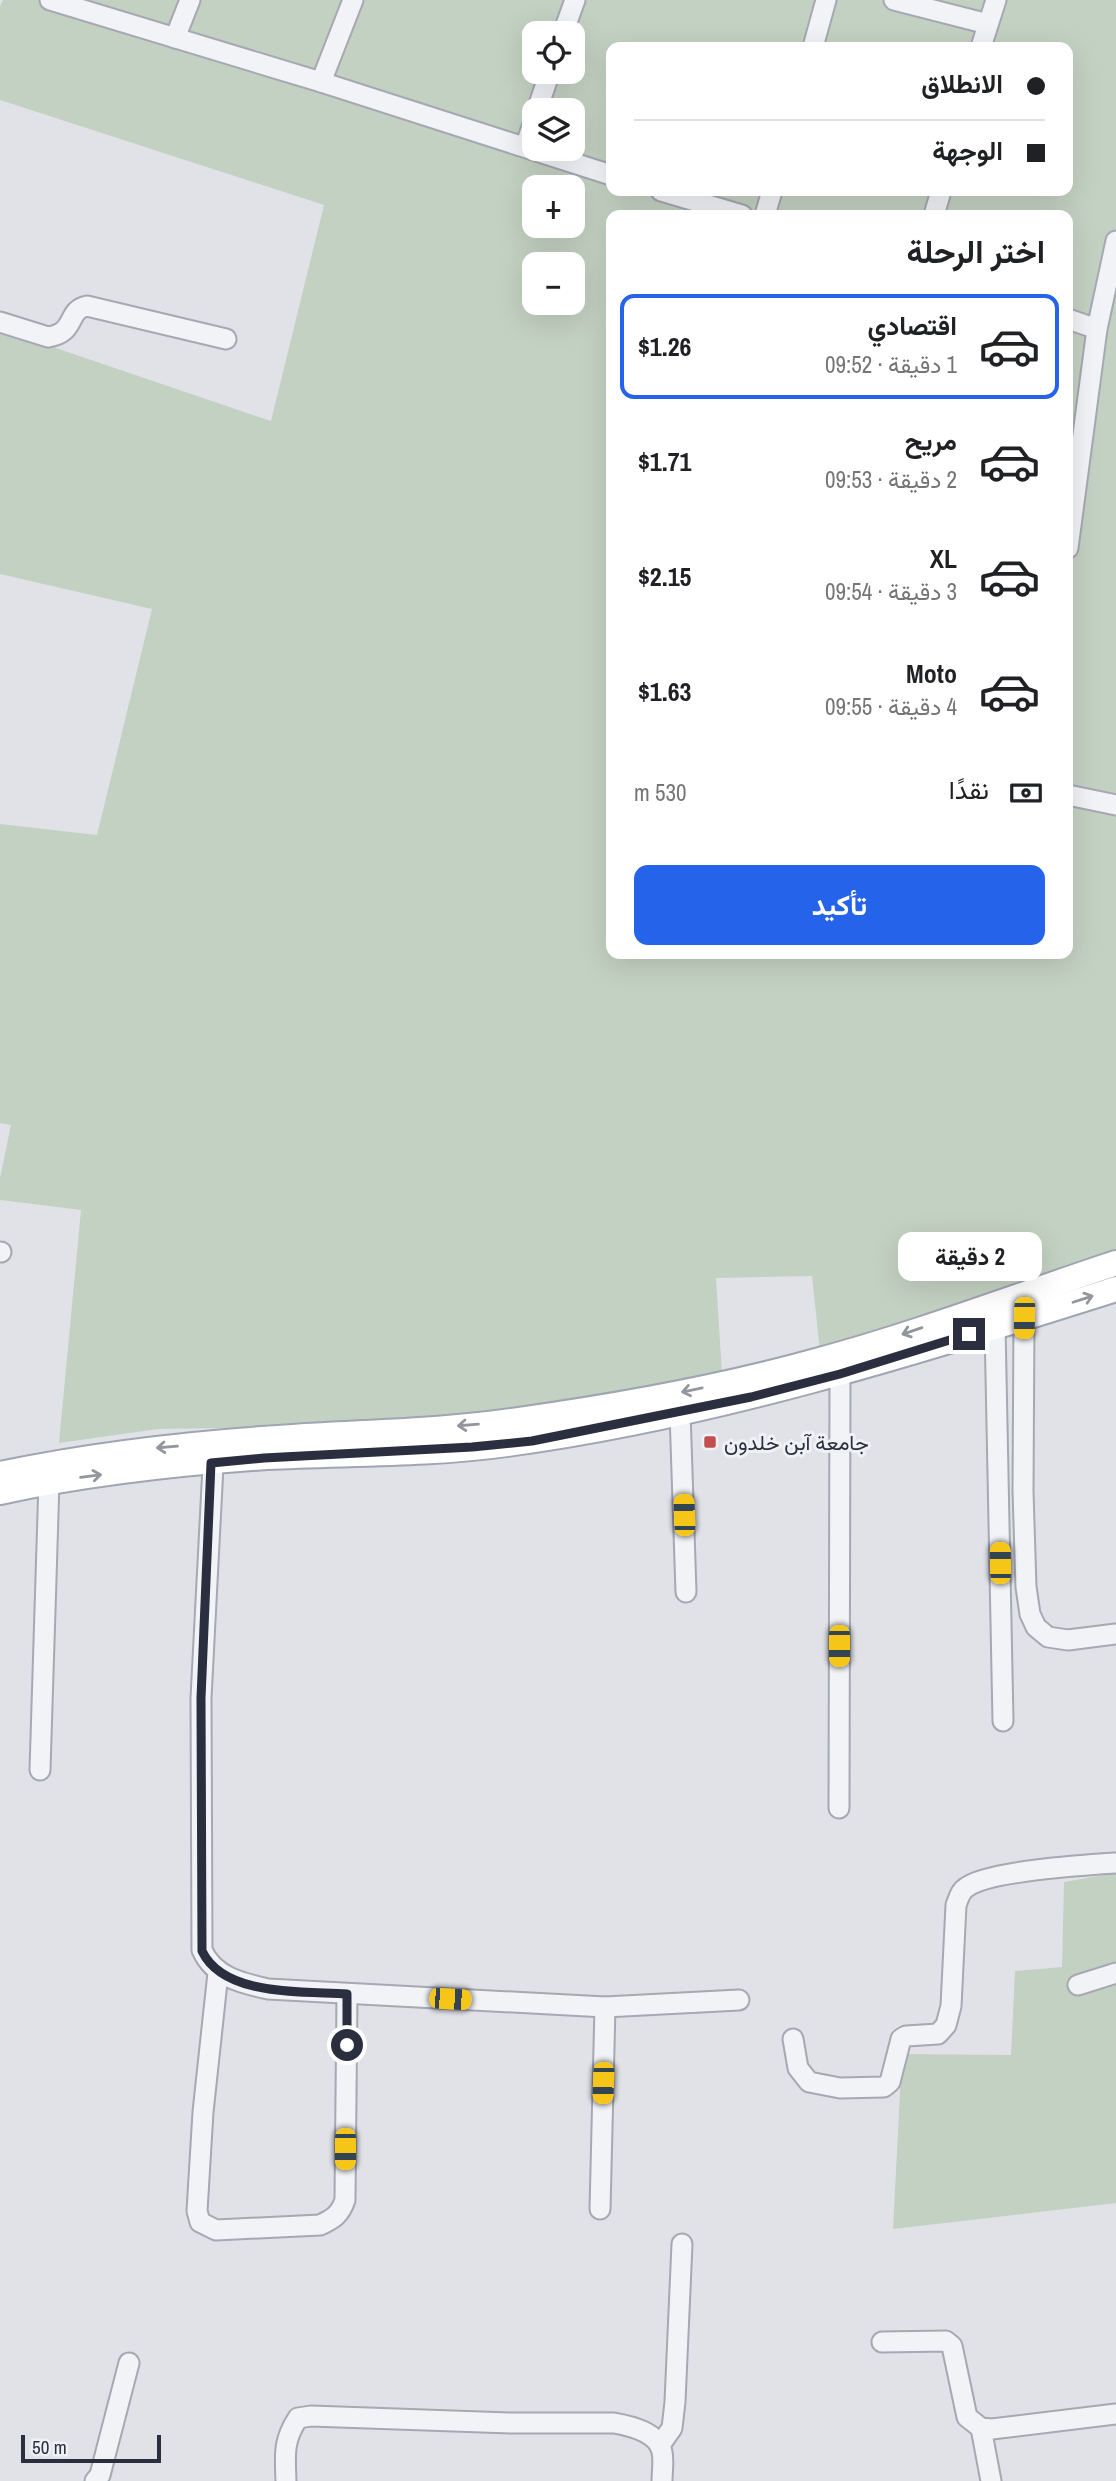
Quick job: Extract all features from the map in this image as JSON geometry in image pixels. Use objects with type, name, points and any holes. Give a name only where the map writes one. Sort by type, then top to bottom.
[{"type":"main road","points":[[0,1474],[110,1454],[213,1453],[500,1422],[610,1407],[817,1361],[1116,1263]]},
{"type":"main road","points":[[0,1492],[49,1482],[167,1466],[213,1453],[264,1458],[502,1445],[680,1412],[840,1374],[1116,1289]]},
{"type":"street","points":[[50,0],[522,146]]},
{"type":"street","points":[[175,38],[190,0]]},
{"type":"street","points":[[321,82],[353,0]]},
{"type":"street","points":[[568,21],[575,0]]},
{"type":"street","points":[[814,42],[826,0]]},
{"type":"street","points":[[894,0],[988,24]]},
{"type":"street","points":[[983,42],[996,0]]},
{"type":"street","points":[[568,161],[606,173]]},
{"type":"street","points":[[678,196],[725,210]]},
{"type":"street","points":[[1073,488],[1097,329],[1116,241]]},
{"type":"street","points":[[0,322],[48,337],[55,336],[68,327],[80,307],[87,306],[226,339]]},
{"type":"street","points":[[1073,321],[1097,329]]},
{"type":"street","points":[[1073,796],[1116,806]]},
{"type":"street","points":[[1024,1318],[1023,1491],[1026,1587],[1030,1614],[1036,1627],[1048,1637],[1069,1640],[1116,1634]]},
{"type":"street","points":[[995,1326],[1003,1721]]},
{"type":"street","points":[[839,1808],[840,1374]]},
{"type":"street","points":[[680,1412],[686,1592]]},
{"type":"street","points":[[213,1453],[201,1698],[200,1847],[202,1951],[206,1960],[219,1973],[245,1984],[268,1989],[605,2007],[739,2000]]},
{"type":"street","points":[[40,1770],[49,1482]]},
{"type":"street","points":[[793,2039],[798,2068],[809,2082],[839,2088],[884,2087],[890,2082],[901,2039],[906,2036],[938,2034],[946,2025],[951,2007],[956,1905],[961,1891],[969,1885],[999,1877],[1116,1863]]},
{"type":"street","points":[[219,1973],[203,2112],[197,2211],[200,2222],[216,2230],[320,2225],[341,2211],[345,2200],[347,1994]]},
{"type":"street","points":[[1078,1984],[1116,1973]]},
{"type":"street","points":[[600,2209],[605,2007]]},
{"type":"street","points":[[660,2445],[671,2428],[675,2402],[682,2244]]},
{"type":"street","points":[[882,2342],[946,2341],[952,2346],[967,2417],[981,2428],[992,2429],[1116,2414]]},
{"type":"street","points":[[95,2481],[100,2475],[129,2363]]},
{"type":"street","points":[[286,2481],[285,2454],[288,2433],[298,2418],[311,2416],[485,2423],[614,2423],[643,2431],[660,2445],[663,2453],[662,2481]]},
{"type":"street","points":[[981,2428],[991,2481]]},
{"type":"green space","points":[[3,0],[1116,0],[1116,1251],[820,1352],[812,1276],[716,1278],[722,1374],[528,1416],[367,1426],[158,1429],[59,1443],[81,1210],[0,1200],[0,1178],[11,1125],[0,1123],[0,824],[97,835],[152,609],[0,574],[0,329],[271,421],[324,205],[0,100],[0,6]]},
{"type":"green space","points":[[1116,1873],[1116,2203],[893,2229],[902,2054],[1011,2055],[1015,1971],[1062,1967],[1064,1882]]},
{"type":"place","name":"جامعة آبن خلدون","points":[[710,1442]]},
{"type":"route","points":[[347,2045],[347,1994],[268,1989],[245,1984],[219,1973],[206,1960],[202,1951],[201,1698],[211,1463],[532,1441],[751,1397],[840,1374],[969,1334]]}]
